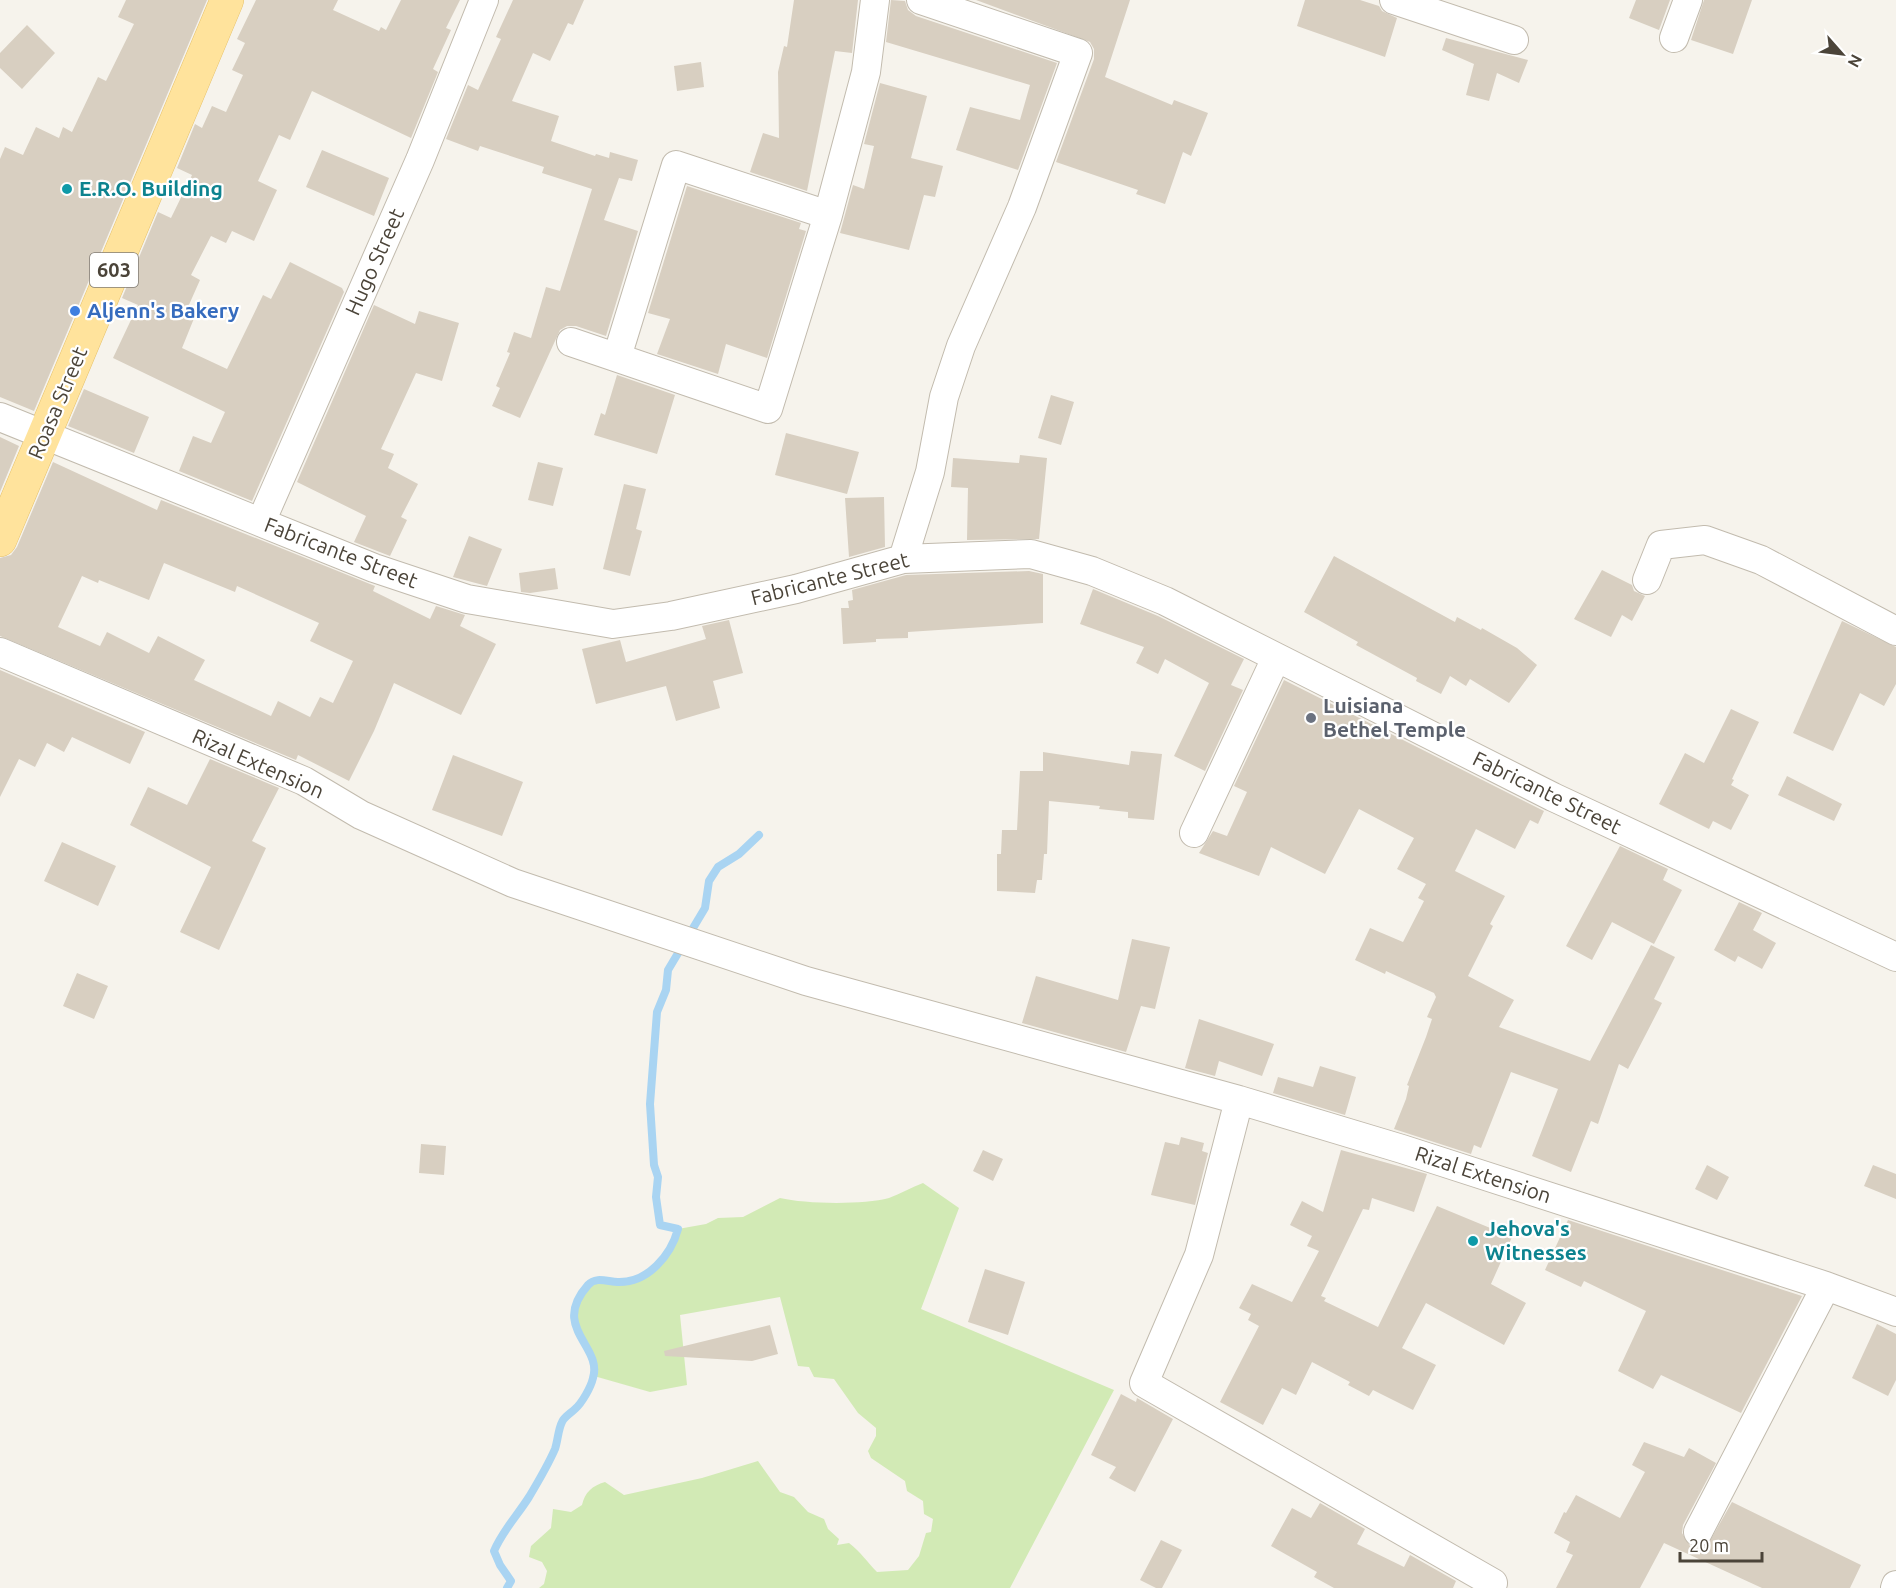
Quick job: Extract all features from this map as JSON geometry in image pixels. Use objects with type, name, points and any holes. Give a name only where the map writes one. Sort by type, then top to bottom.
[{"type":"main road","name":"Roasa Street","points":[[0,540],[227,0]]},
{"type":"street","name":"Hugo Street","points":[[261,522],[420,160],[484,0]]},
{"type":"street","points":[[571,342],[768,408],[828,215],[866,72],[875,0]]},
{"type":"street","points":[[903,559],[930,472],[944,397],[961,346],[1022,207],[1078,53],[921,0]]},
{"type":"street","points":[[1394,0],[1514,39]]},
{"type":"street","points":[[1674,38],[1688,0]]},
{"type":"street","points":[[617,357],[676,165],[828,215]]},
{"type":"street","name":"Fabricante Street","points":[[0,417],[45,433],[374,568],[466,599],[613,624],[671,615],[796,589],[903,559],[1031,554],[1092,570],[1165,601],[1634,835],[1896,957]]},
{"type":"street","points":[[1647,580],[1661,545],[1705,540],[1761,560],[1896,631]]},
{"type":"street","name":"Rizal Extension","points":[[0,652],[304,781],[362,815],[513,883],[806,981],[1239,1100],[1826,1286],[1896,1312]]},
{"type":"street","points":[[1194,832],[1276,658]]},
{"type":"street","points":[[1239,1100],[1199,1255],[1144,1383],[1493,1583],[1490,1588]]},
{"type":"street","points":[[1698,1532],[1826,1286]]},
{"type":"green space","points":[[923,1183],[959,1208],[921,1309],[1114,1390],[1010,1588],[539,1588],[544,1584],[547,1571],[542,1562],[529,1557],[531,1546],[551,1528],[553,1509],[571,1512],[582,1505],[590,1490],[605,1482],[624,1495],[702,1478],[758,1461],[780,1492],[794,1497],[808,1512],[824,1519],[828,1529],[839,1539],[837,1545],[849,1543],[877,1572],[908,1570],[919,1556],[926,1533],[931,1532],[933,1519],[924,1514],[923,1501],[907,1491],[905,1481],[871,1458],[868,1451],[876,1436],[876,1428],[858,1413],[834,1379],[814,1377],[809,1367],[798,1366],[780,1297],[680,1315],[687,1385],[650,1392],[594,1376],[590,1354],[576,1331],[574,1313],[590,1283],[630,1281],[658,1266],[673,1248],[678,1229],[706,1224],[718,1218],[743,1217],[780,1198],[819,1202],[865,1202],[889,1198]]},
{"type":"building","points":[[126,0],[207,0],[34,411],[0,397],[0,159],[5,147],[23,155],[36,127],[59,138],[63,127],[72,132],[98,77],[106,81],[134,24],[118,17]]},
{"type":"building","points":[[256,0],[338,0],[333,10],[379,31],[381,27],[386,30],[401,0],[460,0],[446,28],[451,30],[433,69],[438,72],[411,138],[312,91],[290,140],[279,135],[258,181],[277,190],[254,241],[232,231],[226,243],[211,236],[191,275],[200,280],[188,307],[197,311],[182,348],[227,369],[263,295],[271,299],[290,262],[342,288],[344,292],[252,501],[179,471],[193,436],[211,443],[225,412],[113,358],[138,305],[122,298],[158,212],[171,218],[192,175],[177,168],[195,124],[202,128],[212,106],[226,112],[243,75],[232,70],[245,43],[237,39]]},
{"type":"building","points":[[513,0],[584,0],[573,25],[568,23],[550,61],[533,53],[512,101],[559,116],[551,141],[595,156],[596,154],[609,158],[610,152],[638,160],[632,181],[619,178],[604,220],[638,231],[606,336],[576,326],[567,326],[560,330],[520,418],[492,406],[500,388],[496,386],[510,353],[507,352],[514,332],[531,338],[546,287],[560,291],[592,189],[542,173],[544,167],[480,146],[478,151],[446,139],[468,85],[478,90],[501,39],[496,37]]},
{"type":"building","points":[[794,0],[858,0],[852,53],[835,51],[807,191],[750,172],[763,133],[779,138],[778,72],[784,46],[787,47]]},
{"type":"building","points":[[891,0],[905,1],[908,10],[916,16],[1057,63],[1018,170],[956,150],[970,107],[1020,120],[1030,85],[886,42]]},
{"type":"building","points":[[976,0],[1130,0],[1105,77],[1172,105],[1174,100],[1208,113],[1191,156],[1183,152],[1165,204],[1136,194],[1138,190],[1056,162],[1094,59],[1094,49],[1090,42]]},
{"type":"building","points":[[1305,0],[1360,0],[1379,6],[1382,11],[1397,18],[1385,57],[1297,26]]},
{"type":"building","points":[[1636,0],[1670,0],[1659,30],[1629,18]]},
{"type":"building","points":[[1704,0],[1752,0],[1733,54],[1691,40]]},
{"type":"building","points":[[27,25],[55,53],[22,89],[0,68],[0,53]]},
{"type":"building","points":[[1446,38],[1528,60],[1519,83],[1497,73],[1489,101],[1466,95],[1474,64],[1442,50]]},
{"type":"building","points":[[701,62],[704,87],[677,91],[674,66]]},
{"type":"building","points":[[880,83],[927,96],[911,158],[943,166],[935,197],[924,195],[909,250],[840,233],[853,185],[864,189],[874,146],[864,144]]},
{"type":"building","points":[[322,150],[389,178],[374,216],[306,187]]},
{"type":"building","points":[[687,186],[801,223],[799,229],[806,231],[767,358],[726,344],[718,374],[657,354],[670,319],[648,313]]},
{"type":"building","points":[[374,305],[415,324],[419,311],[459,323],[442,381],[416,373],[381,449],[394,454],[388,468],[418,484],[401,517],[407,520],[390,556],[354,542],[366,516],[297,482]]},
{"type":"building","points":[[617,375],[675,395],[657,454],[594,435],[601,413],[605,415]]},
{"type":"building","points":[[84,389],[149,417],[134,453],[68,426]]},
{"type":"building","points":[[1051,395],[1074,402],[1061,445],[1038,438]]},
{"type":"building","points":[[786,433],[859,452],[847,494],[775,475]]},
{"type":"building","points":[[0,437],[19,446],[0,492]]},
{"type":"building","points":[[1020,455],[1047,458],[1039,539],[967,540],[968,488],[951,487],[953,458],[1019,463]]},
{"type":"building","points":[[53,462],[157,510],[161,500],[375,586],[373,591],[430,619],[436,606],[465,615],[460,626],[496,644],[461,715],[394,683],[374,731],[349,781],[298,755],[296,760],[0,636],[0,558],[11,555],[17,547]],"holes":[[[164,563],[235,592],[237,586],[319,623],[310,641],[353,661],[333,703],[320,697],[310,717],[278,701],[271,716],[194,680],[205,660],[158,636],[149,653],[107,632],[100,646],[58,627],[82,576],[98,583],[99,580],[149,600]]]},
{"type":"building","points":[[538,462],[563,468],[553,506],[528,500]]},
{"type":"building","points":[[624,484],[646,489],[636,529],[642,531],[630,576],[603,569]]},
{"type":"building","points":[[884,497],[885,547],[849,557],[845,498]]},
{"type":"building","points":[[469,536],[502,549],[487,586],[453,577]]},
{"type":"building","points":[[1334,556],[1455,622],[1457,617],[1481,630],[1482,628],[1517,648],[1537,665],[1509,703],[1470,679],[1466,686],[1450,676],[1441,694],[1416,681],[1417,678],[1356,645],[1358,642],[1304,612]]},
{"type":"building","points":[[555,568],[558,589],[521,592],[519,573]]},
{"type":"building","points":[[1602,570],[1632,585],[1634,591],[1645,596],[1632,621],[1622,615],[1611,637],[1574,619]]},
{"type":"building","points":[[1029,571],[1043,574],[1043,623],[908,632],[908,638],[876,639],[876,642],[843,644],[841,608],[849,608],[848,601],[853,600],[852,590],[906,575]]},
{"type":"building","points":[[1093,589],[1158,616],[1244,659],[1231,685],[1243,690],[1205,771],[1174,756],[1209,683],[1165,659],[1158,674],[1136,663],[1144,647],[1080,624]]},
{"type":"building","points":[[729,620],[743,673],[713,681],[720,708],[676,721],[666,686],[596,704],[582,649],[620,640],[626,662],[706,639],[702,626]]},
{"type":"building","points":[[1842,621],[1896,647],[1896,684],[1884,706],[1860,693],[1833,751],[1793,733]]},
{"type":"building","points":[[0,670],[145,732],[130,764],[72,737],[64,752],[47,743],[35,767],[19,759],[0,797]]},
{"type":"building","points":[[1284,680],[1544,811],[1538,824],[1530,820],[1515,849],[1476,829],[1455,871],[1505,896],[1490,924],[1493,926],[1468,976],[1514,1000],[1499,1027],[1590,1061],[1651,945],[1675,957],[1654,999],[1662,1003],[1628,1069],[1619,1064],[1598,1124],[1591,1121],[1571,1172],[1532,1156],[1558,1089],[1511,1072],[1481,1148],[1474,1145],[1471,1154],[1394,1129],[1406,1099],[1409,1086],[1407,1085],[1432,1019],[1427,1017],[1436,997],[1434,993],[1386,971],[1385,974],[1355,960],[1370,928],[1403,942],[1424,901],[1418,898],[1426,884],[1397,869],[1414,838],[1359,809],[1325,874],[1271,847],[1259,876],[1199,853],[1213,831],[1227,836],[1247,792],[1234,786]]},
{"type":"building","points":[[1731,709],[1759,722],[1731,785],[1749,795],[1731,830],[1713,821],[1709,829],[1659,804],[1685,753],[1704,763]]},
{"type":"building","points":[[1131,751],[1162,754],[1154,820],[1128,818],[1128,812],[1099,809],[1100,806],[1049,801],[1047,854],[1044,854],[1042,880],[1037,880],[1035,893],[997,891],[997,854],[1001,854],[1002,830],[1017,830],[1020,771],[1043,771],[1043,752],[1129,765]]},
{"type":"building","points":[[453,755],[523,782],[502,836],[432,810]]},
{"type":"building","points":[[210,759],[279,788],[252,841],[266,848],[219,950],[180,932],[211,867],[130,825],[148,787],[187,805]]},
{"type":"building","points":[[1787,776],[1842,804],[1834,821],[1778,795]]},
{"type":"building","points":[[62,842],[116,866],[98,906],[44,881]]},
{"type":"building","points":[[1620,846],[1668,869],[1663,880],[1682,890],[1654,944],[1612,922],[1592,960],[1566,946]]},
{"type":"building","points":[[1739,902],[1762,913],[1753,930],[1776,943],[1762,969],[1738,956],[1735,962],[1714,950]]},
{"type":"building","points":[[1132,939],[1170,947],[1155,1009],[1141,1006],[1126,1052],[1022,1023],[1036,976],[1118,1000]]},
{"type":"building","points":[[77,973],[108,986],[94,1019],[63,1006]]},
{"type":"building","points":[[1199,1019],[1274,1044],[1262,1076],[1219,1061],[1215,1076],[1185,1068]]},
{"type":"building","points":[[1320,1066],[1356,1077],[1345,1115],[1273,1093],[1278,1077],[1313,1087]]},
{"type":"building","points":[[1181,1137],[1204,1143],[1202,1151],[1208,1153],[1195,1205],[1151,1195],[1165,1142],[1179,1145]]},
{"type":"building","points":[[421,1144],[446,1146],[444,1175],[419,1173]]},
{"type":"building","points":[[983,1150],[1003,1159],[993,1181],[973,1171]]},
{"type":"building","points":[[1341,1150],[1427,1174],[1414,1212],[1372,1198],[1369,1210],[1363,1209],[1321,1296],[1326,1298],[1324,1301],[1378,1327],[1437,1206],[1512,1237],[1491,1284],[1526,1303],[1504,1345],[1426,1303],[1402,1348],[1436,1365],[1413,1410],[1373,1390],[1369,1396],[1348,1385],[1350,1382],[1312,1362],[1296,1395],[1282,1388],[1263,1425],[1220,1402],[1259,1326],[1248,1320],[1251,1314],[1239,1308],[1252,1284],[1292,1302],[1319,1251],[1307,1246],[1312,1236],[1290,1225],[1302,1201],[1323,1212]]},
{"type":"building","points":[[1707,1165],[1729,1177],[1717,1200],[1695,1189]]},
{"type":"building","points":[[1873,1165],[1896,1174],[1896,1199],[1864,1186]]},
{"type":"building","points":[[1568,1220],[1802,1296],[1741,1413],[1661,1375],[1653,1389],[1618,1371],[1646,1311],[1584,1281],[1581,1287],[1545,1270]]},
{"type":"building","points":[[985,1269],[1025,1282],[1008,1335],[968,1322]]},
{"type":"building","points":[[1877,1324],[1896,1334],[1896,1380],[1888,1396],[1852,1378]]},
{"type":"building","points":[[770,1325],[778,1354],[752,1361],[665,1356],[664,1351]]},
{"type":"building","points":[[1121,1394],[1136,1402],[1137,1398],[1173,1419],[1135,1492],[1109,1478],[1116,1467],[1091,1455]]},
{"type":"building","points":[[1644,1442],[1684,1457],[1689,1448],[1716,1463],[1683,1525],[1682,1533],[1690,1546],[1698,1548],[1707,1546],[1732,1502],[1861,1565],[1850,1588],[1762,1588],[1664,1543],[1640,1588],[1556,1588],[1573,1555],[1566,1552],[1570,1542],[1554,1533],[1564,1512],[1566,1513],[1576,1495],[1620,1518],[1645,1472],[1632,1465]]},
{"type":"building","points":[[1320,1503],[1365,1529],[1357,1544],[1404,1567],[1410,1555],[1456,1581],[1453,1588],[1334,1588],[1314,1577],[1317,1572],[1271,1546],[1292,1508],[1311,1518]]},
{"type":"building","points":[[1161,1540],[1182,1550],[1162,1588],[1156,1588],[1140,1580]]},
{"type":"waterway","points":[[507,1588],[511,1581],[494,1551],[546,1467],[555,1449],[563,1420],[580,1403],[593,1378],[594,1367],[591,1356],[576,1325],[574,1313],[578,1300],[591,1282],[629,1281],[648,1273],[657,1266],[675,1239],[678,1229],[660,1225],[656,1197],[658,1177],[654,1165],[650,1104],[657,1012],[666,990],[668,970],[705,908],[709,881],[718,867],[739,854],[759,835]]},
{"type":"place","name":"E.R.O. Building","points":[[67,189]]},
{"type":"place","name":"Aljenn's Bakery","points":[[75,311]]},
{"type":"place","name":"Luisiana Bethel Temple","points":[[1311,718]]},
{"type":"place","name":"Jehova's Witnesses","points":[[1473,1241]]}]
